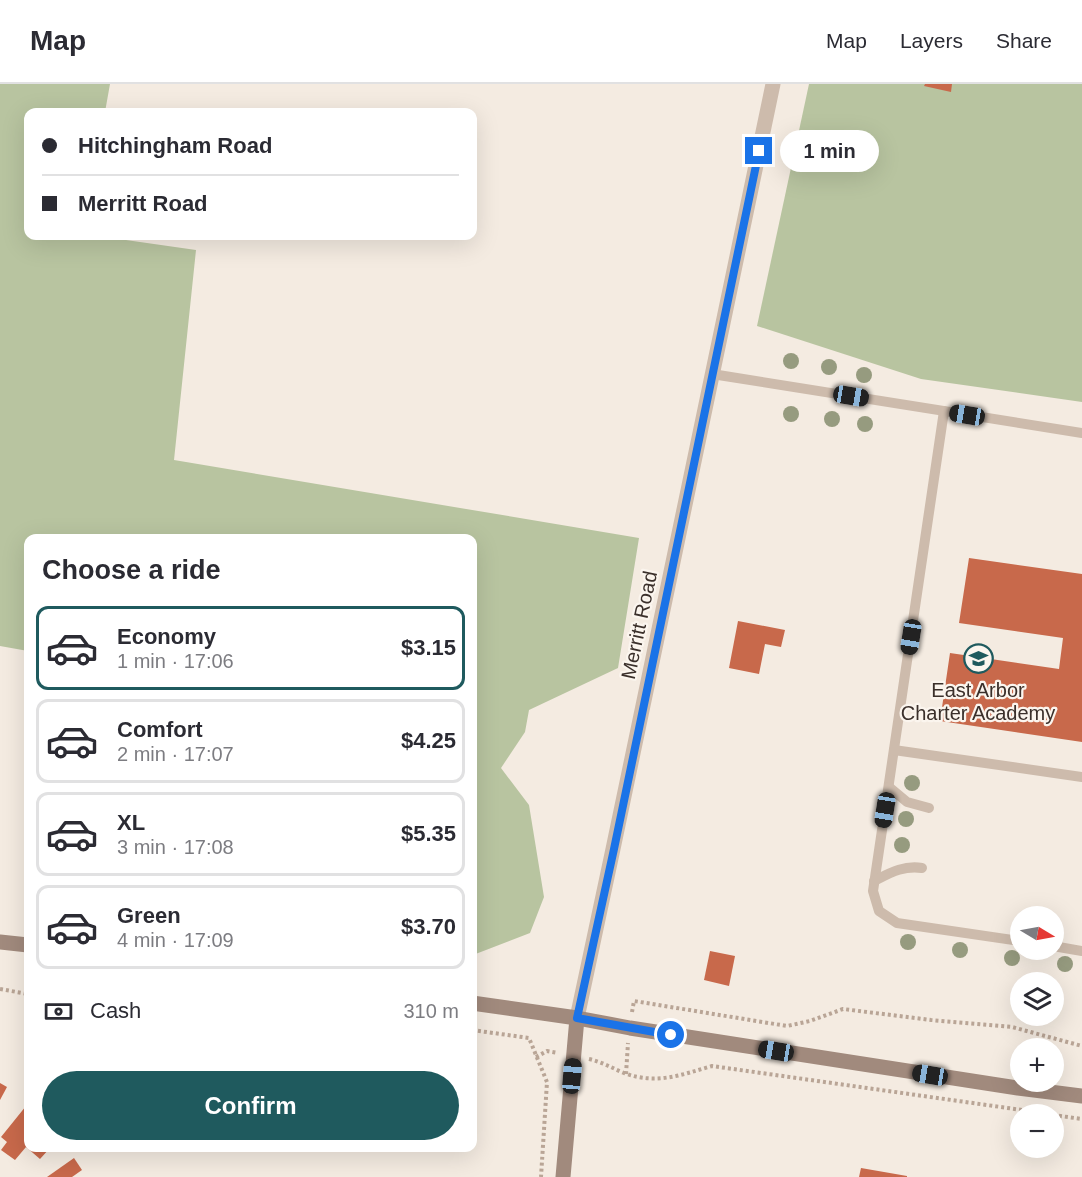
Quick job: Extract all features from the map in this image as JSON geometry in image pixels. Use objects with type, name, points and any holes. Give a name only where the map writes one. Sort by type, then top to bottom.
[{"type":"street","name":"Merritt Road","points":[[563,1177],[577,1018],[773,84]]},
{"type":"street","points":[[0,942],[24,945]]},
{"type":"street","points":[[477,1004],[1082,1096]]},
{"type":"lane","points":[[712,374],[1082,433]]},
{"type":"lane","points":[[944,411],[873,891],[879,911],[897,923],[1010,940]]},
{"type":"lane","points":[[894,750],[1082,777]]},
{"type":"lane","points":[[889,787],[907,802],[929,808]]},
{"type":"lane","points":[[874,881],[897,869],[922,868]]},
{"type":"lane","points":[[1064,948],[1082,951]]},
{"type":"path","points":[[0,989],[24,993]]},
{"type":"path","points":[[626,1074],[634,1001],[788,1026],[810,1022],[843,1009],[1012,1027],[1082,1046]]},
{"type":"path","points":[[477,1031],[529,1038],[546,1082],[541,1177]]},
{"type":"path","points":[[536,1057],[547,1051],[573,1056],[602,1063],[626,1074],[647,1079],[669,1079],[712,1066],[1010,1109]]},
{"type":"path","points":[[1064,1117],[1082,1119]]},
{"type":"green space","points":[[0,84],[110,84],[106,108],[24,108],[24,240],[126,240],[196,250],[174,460],[639,538],[618,668],[529,710],[525,732],[501,768],[529,805],[544,897],[530,933],[477,953],[477,534],[24,534],[24,650],[0,646]]},
{"type":"green space","points":[[809,84],[1082,84],[1082,402],[921,379],[757,326]]},
{"type":"building","points":[[925,84],[952,84],[951,92],[924,86]]},
{"type":"building","points":[[969,558],[1082,574],[1082,742],[940,721],[950,653],[1059,669],[1063,638],[959,623]]},
{"type":"building","points":[[738,621],[785,630],[781,647],[765,644],[759,674],[729,668]]},
{"type":"building","points":[[710,951],[735,956],[729,986],[704,980]]},
{"type":"building","points":[[0,1083],[7,1087],[0,1100]]},
{"type":"building","points":[[24,1108],[24,1149],[15,1160],[1,1150],[7,1142],[1,1137]]},
{"type":"building","points":[[32,1152],[46,1152],[40,1159]]},
{"type":"building","points":[[74,1158],[82,1170],[72,1177],[47,1177]]},
{"type":"building","points":[[861,1168],[907,1176],[907,1177],[859,1177]]},
{"type":"place","name":"East Arbor Charter Academy","points":[[978,659]]},
{"type":"route","points":[[671,1035],[577,1018],[759,151]]}]
